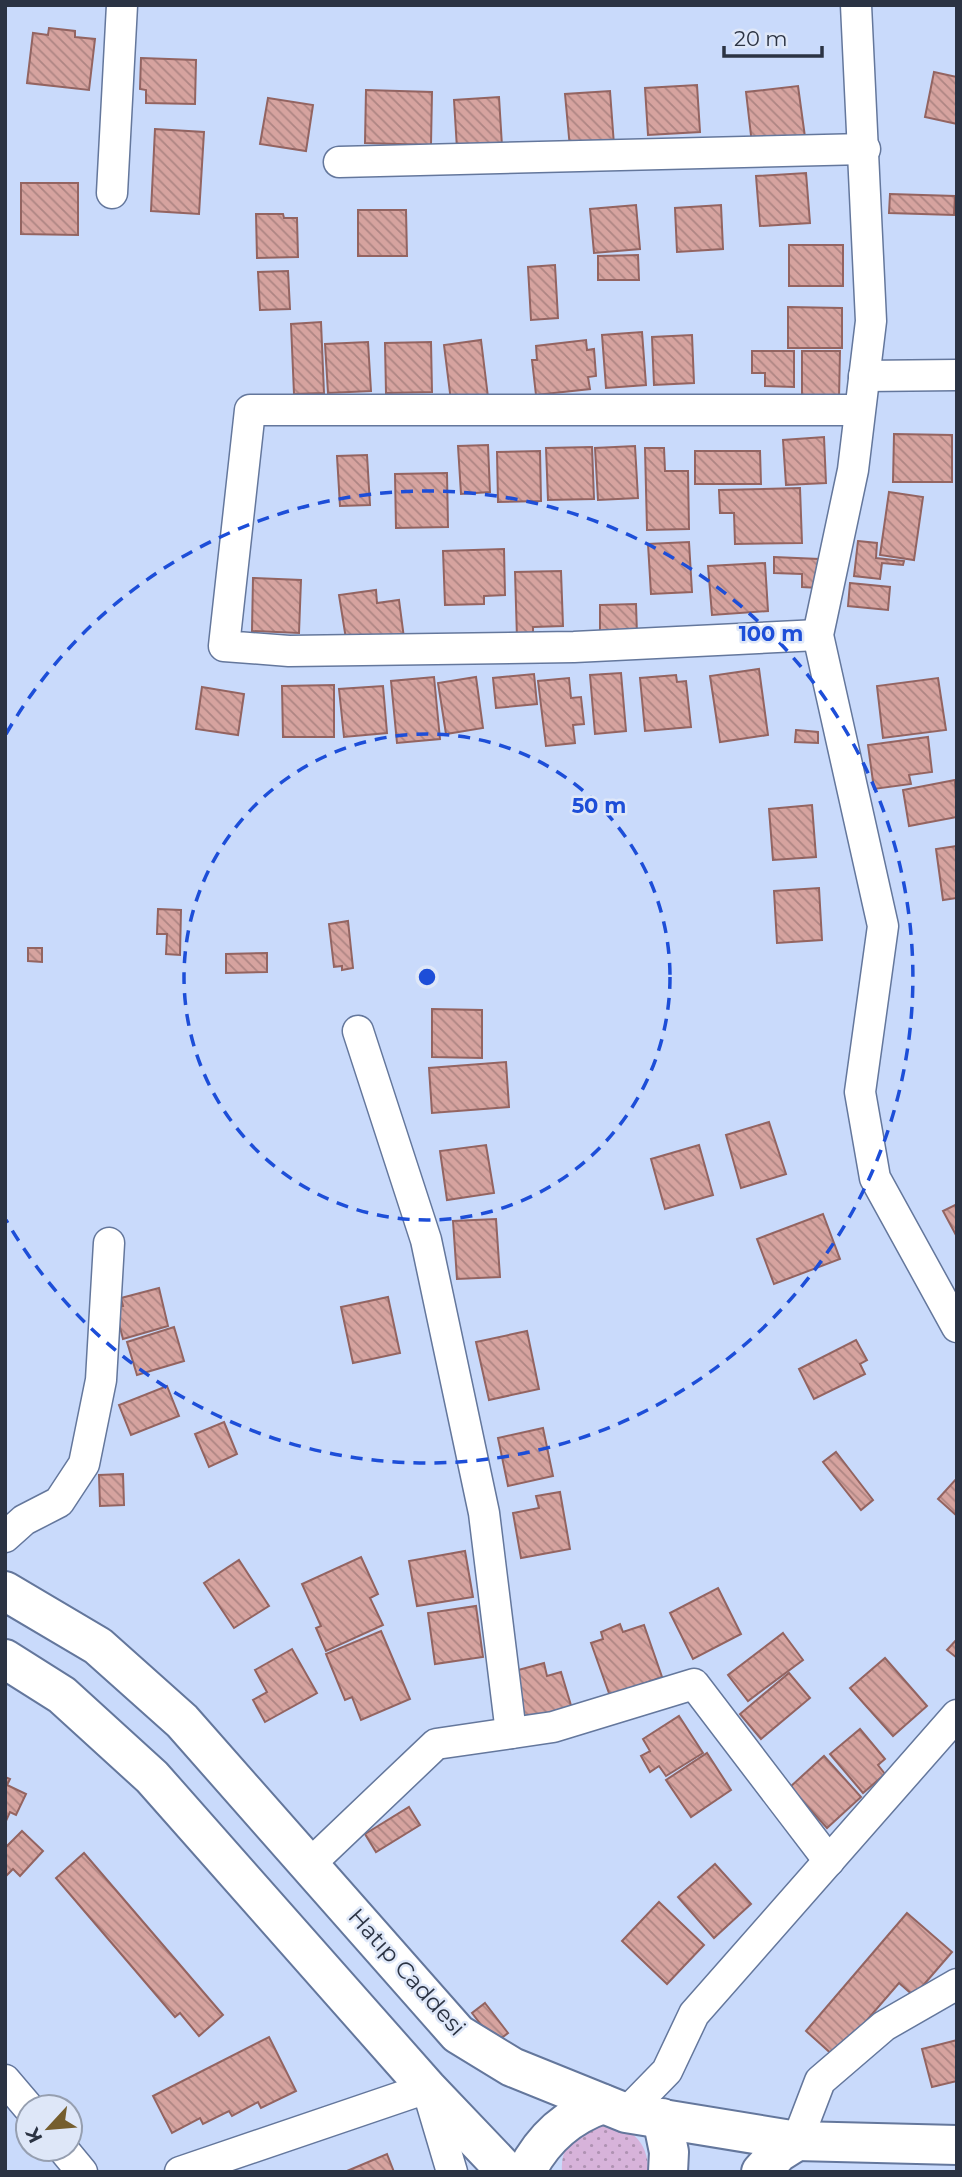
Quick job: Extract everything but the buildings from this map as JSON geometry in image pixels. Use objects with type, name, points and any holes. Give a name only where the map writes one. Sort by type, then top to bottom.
[{"type":"main road","name":"Hatıp Caddesi","points":[[5,1591],[98,1646],[181,1721],[458,2034],[512,2067],[630,2112],[797,2141],[957,2144]]},
{"type":"main road","points":[[5,1659],[62,1695],[152,1777],[427,2088],[507,2172]]},
{"type":"main road","points":[[526,2172],[541,2148],[569,2118],[630,2112],[669,2152],[668,2172]]},
{"type":"main road","points":[[761,2172],[778,2152],[797,2141]]},
{"type":"street","points":[[112,193],[122,5]]},
{"type":"street","points":[[856,5],[865,149],[871,321],[853,470],[818,635],[883,926],[860,1092],[875,1178],[957,1327]]},
{"type":"street","points":[[339,162],[865,149]]},
{"type":"street","points":[[864,376],[957,374]]},
{"type":"street","points":[[818,635],[574,647],[289,651],[224,646],[250,410],[859,410]]},
{"type":"street","points":[[358,1031],[426,1240],[484,1513],[511,1733]]},
{"type":"street","points":[[5,1537],[24,1520],[59,1502],[84,1464],[101,1380],[109,1243]]},
{"type":"street","points":[[310,1864],[436,1744],[553,1727],[694,1684],[829,1861]]},
{"type":"street","points":[[630,2112],[667,2071],[694,2014],[957,1715]]},
{"type":"street","points":[[797,2141],[820,2081],[884,2026],[957,1984]]},
{"type":"street","points":[[180,2172],[427,2088],[452,2172]]},
{"type":"shaded area","points":[[598,2124],[619,2127],[635,2136],[645,2151],[648,2172],[562,2172],[567,2147],[583,2132]]}]
